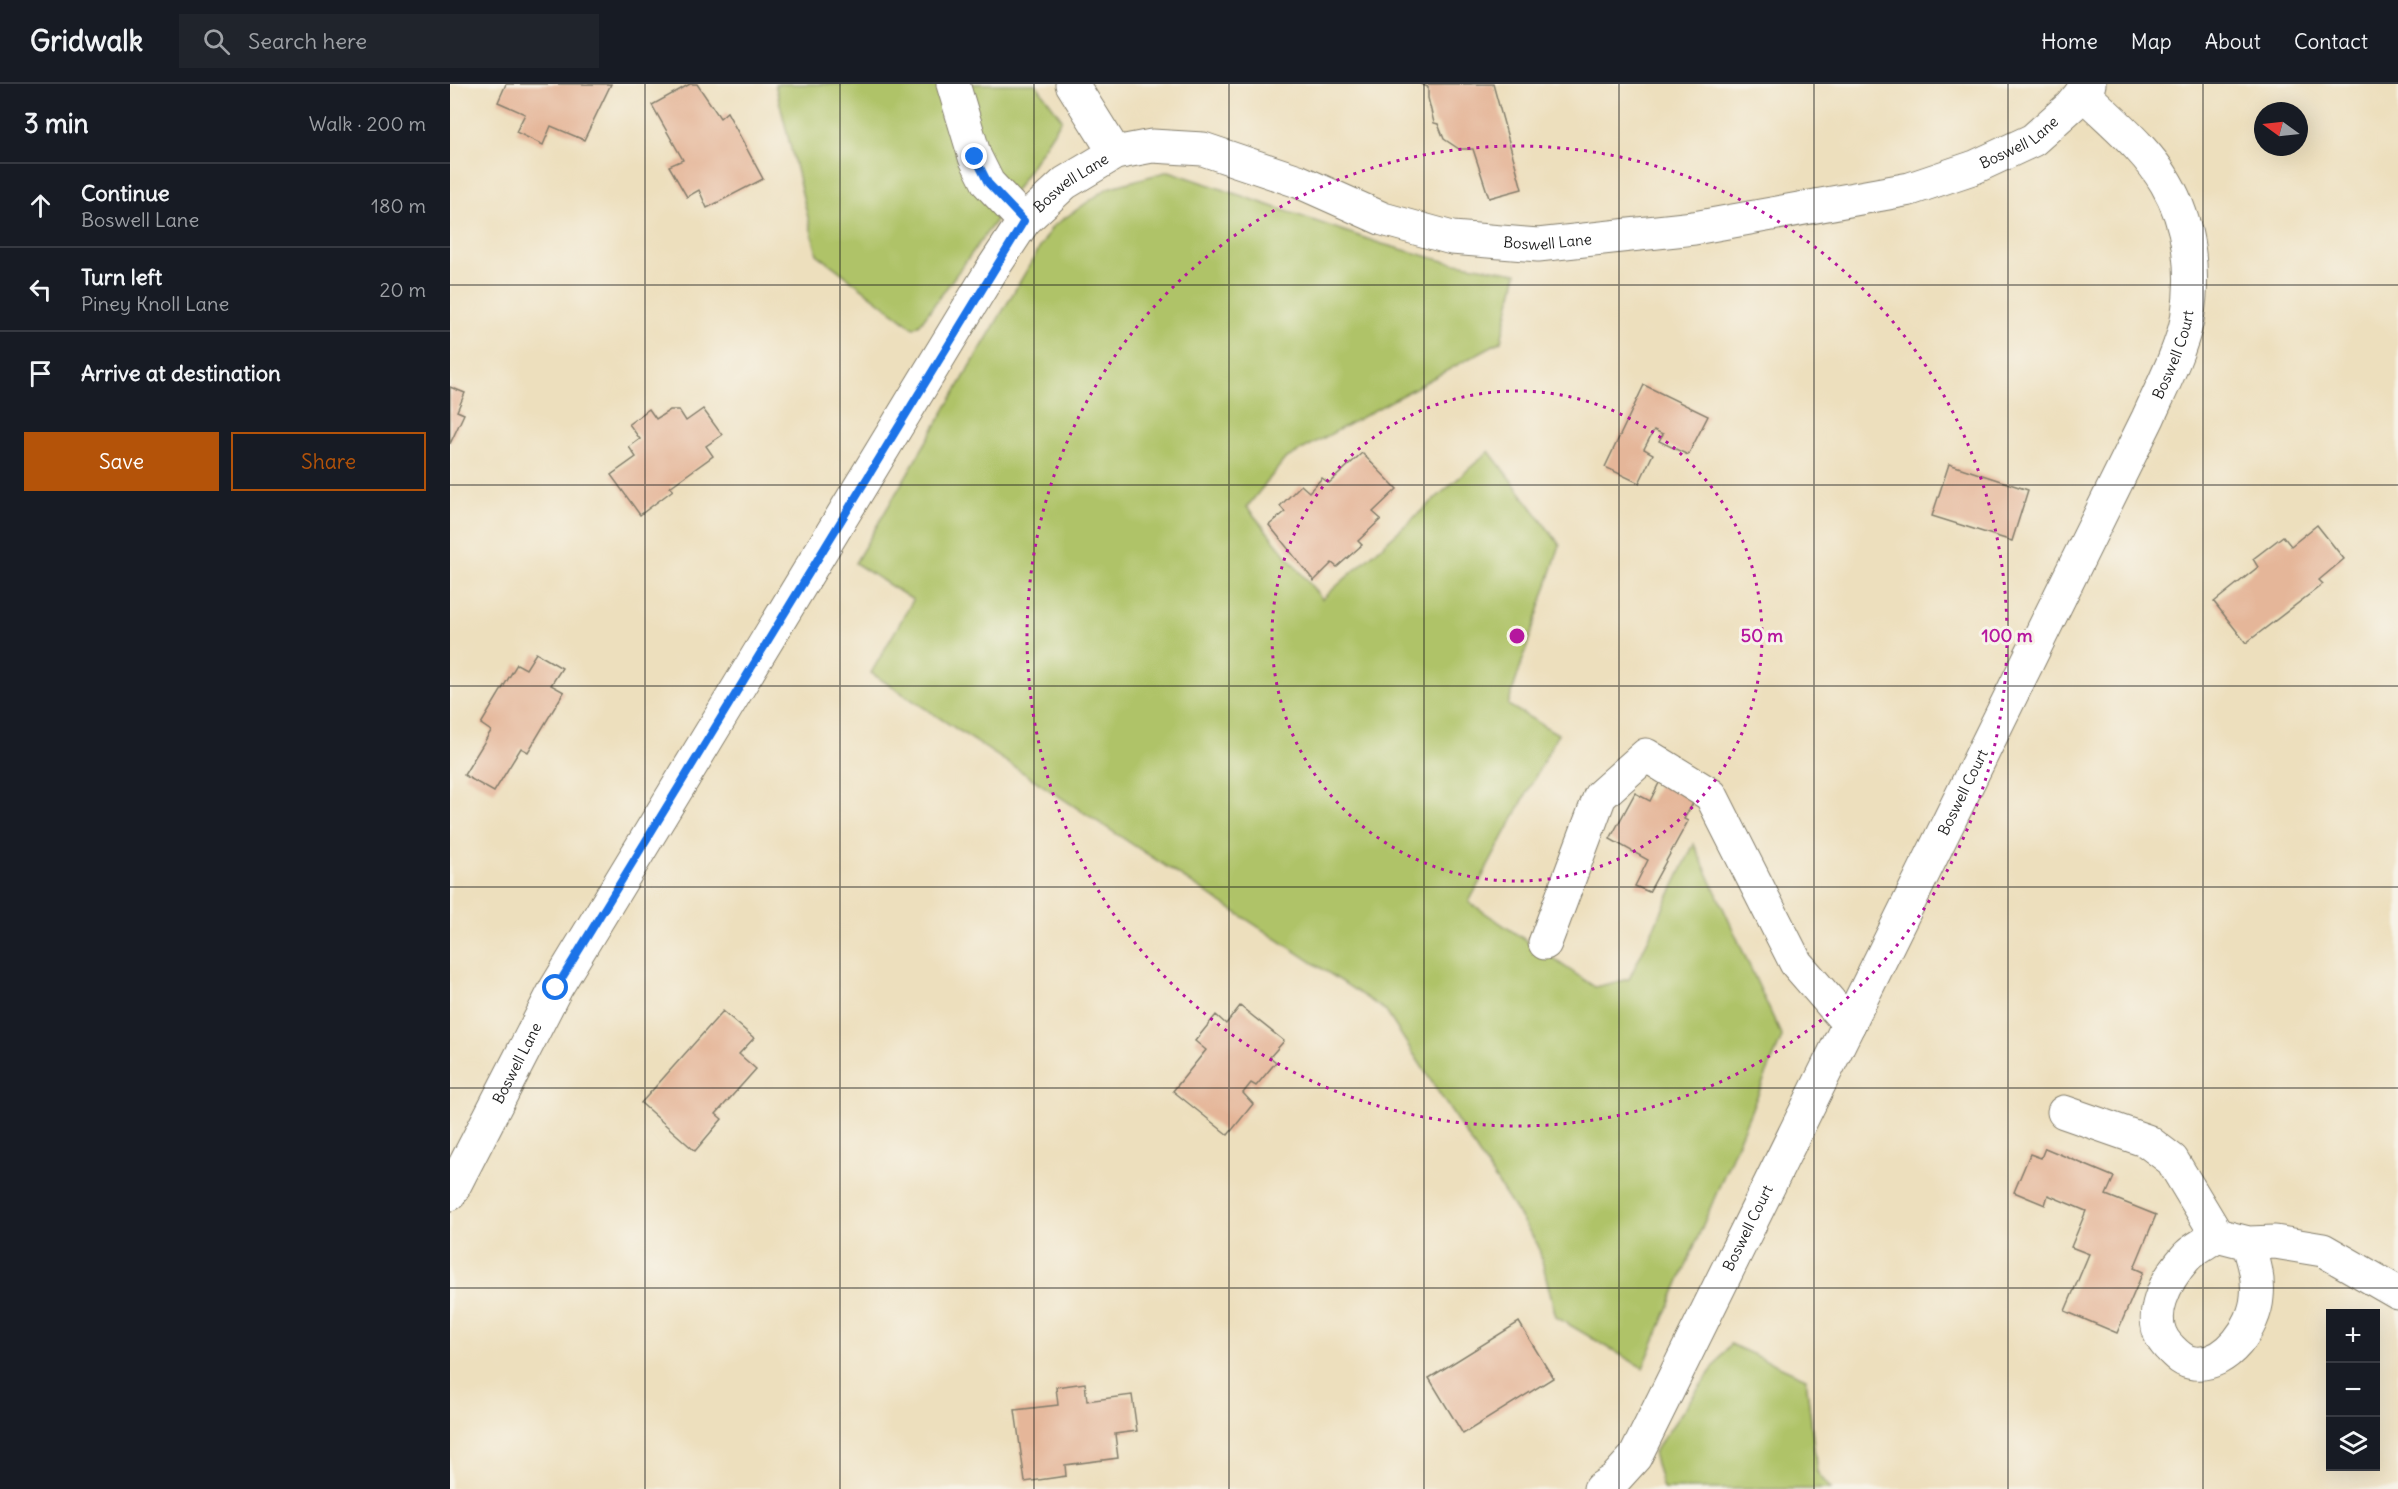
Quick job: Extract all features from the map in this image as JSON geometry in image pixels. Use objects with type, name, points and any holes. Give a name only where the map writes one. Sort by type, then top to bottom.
[{"type":"street","points":[[953,84],[975,157],[988,183],[1024,221]]},
{"type":"street","points":[[1072,84],[1115,153]]},
{"type":"street","name":"Boswell Lane","points":[[450,1194],[556,988],[1024,221],[1065,183],[1115,153],[1152,146],[1203,149],[1298,181],[1383,219],[1452,238],[1538,246],[1694,228],[1910,189],[1975,167],[2033,140],[2085,88]]},
{"type":"street","name":"Boswell Court","points":[[1599,1489],[1615,1479],[1635,1457],[2148,418],[2187,322],[2191,279],[2188,243],[2166,182],[2085,88]]},
{"type":"street","points":[[1545,943],[1600,796],[1646,755],[1711,795],[1796,963],[1849,1024]]},
{"type":"street","points":[[2064,1112],[2147,1142],[2172,1160],[2233,1239],[2275,1242],[2323,1250],[2398,1293]]},
{"type":"green space","points":[[775,84],[1036,84],[1062,119],[996,220],[920,324],[914,328],[817,254]]},
{"type":"green space","points":[[1169,171],[1382,244],[1444,261],[1517,273],[1501,341],[1285,459],[1247,507],[1322,599],[1489,451],[1560,545],[1508,705],[1558,734],[1469,902],[1595,987],[1629,979],[1694,844],[1782,1037],[1643,1368],[1556,1317],[1538,1245],[1385,1010],[871,673],[913,600],[855,563],[1052,227],[1108,188]]},
{"type":"green space","points":[[1730,1344],[1806,1378],[1817,1472],[1831,1489],[1663,1489],[1653,1453]]},
{"type":"building","points":[[506,84],[611,84],[584,140],[551,126],[543,145],[516,132],[525,114],[498,102]]},
{"type":"building","points":[[690,84],[697,84],[720,118],[727,112],[763,179],[707,208],[699,190],[687,197],[669,166],[683,160],[652,105]]},
{"type":"building","points":[[1420,84],[1493,84],[1522,189],[1489,198],[1473,149],[1459,149],[1444,139],[1438,124],[1434,123],[1428,98],[1428,87]]},
{"type":"building","points":[[1644,385],[1708,416],[1688,455],[1659,441],[1663,434],[1654,430],[1644,449],[1653,454],[1639,483],[1605,467]]},
{"type":"building","points":[[450,387],[465,393],[457,411],[464,414],[450,444]]},
{"type":"building","points":[[649,409],[656,419],[670,410],[679,410],[686,421],[703,409],[722,435],[706,446],[713,456],[670,487],[673,490],[640,515],[611,475],[636,457],[629,447],[640,439],[629,424]]},
{"type":"building","points":[[1362,453],[1397,489],[1373,512],[1381,519],[1358,541],[1362,545],[1337,567],[1332,563],[1314,581],[1269,525],[1285,512],[1280,506],[1301,485],[1309,492],[1322,478],[1329,483]]},
{"type":"building","points":[[1949,464],[2028,490],[2012,541],[1932,516]]},
{"type":"building","points":[[2317,525],[2344,559],[2319,580],[2323,584],[2246,643],[2214,602],[2258,567],[2253,559],[2283,536],[2291,546]]},
{"type":"building","points":[[536,653],[562,668],[551,685],[564,692],[528,752],[521,748],[494,792],[464,775],[491,731],[481,724],[517,664],[526,669]]},
{"type":"building","points":[[1662,777],[1697,796],[1684,819],[1688,821],[1649,892],[1635,886],[1648,860],[1610,839],[1635,793],[1650,801]]},
{"type":"building","points":[[1240,1006],[1284,1041],[1270,1057],[1276,1062],[1256,1086],[1251,1083],[1243,1093],[1253,1104],[1228,1135],[1173,1091],[1206,1050],[1195,1041],[1216,1015],[1226,1024]]},
{"type":"building","points":[[723,1011],[754,1038],[739,1054],[756,1069],[716,1114],[722,1119],[695,1151],[641,1103]]},
{"type":"building","points":[[2045,1148],[2114,1177],[2106,1195],[2156,1215],[2134,1268],[2143,1272],[2117,1333],[2065,1311],[2089,1254],[2071,1247],[2086,1211],[2048,1195],[2045,1205],[2014,1192],[2030,1154],[2041,1158]]},
{"type":"building","points":[[1519,1322],[1553,1378],[1463,1434],[1429,1378]]},
{"type":"building","points":[[1085,1383],[1087,1401],[1132,1395],[1137,1431],[1115,1434],[1118,1458],[1065,1465],[1066,1476],[1025,1482],[1015,1410],[1058,1405],[1056,1387]]},
{"type":"route","points":[[556,988],[1024,221],[988,183],[975,157]]}]
